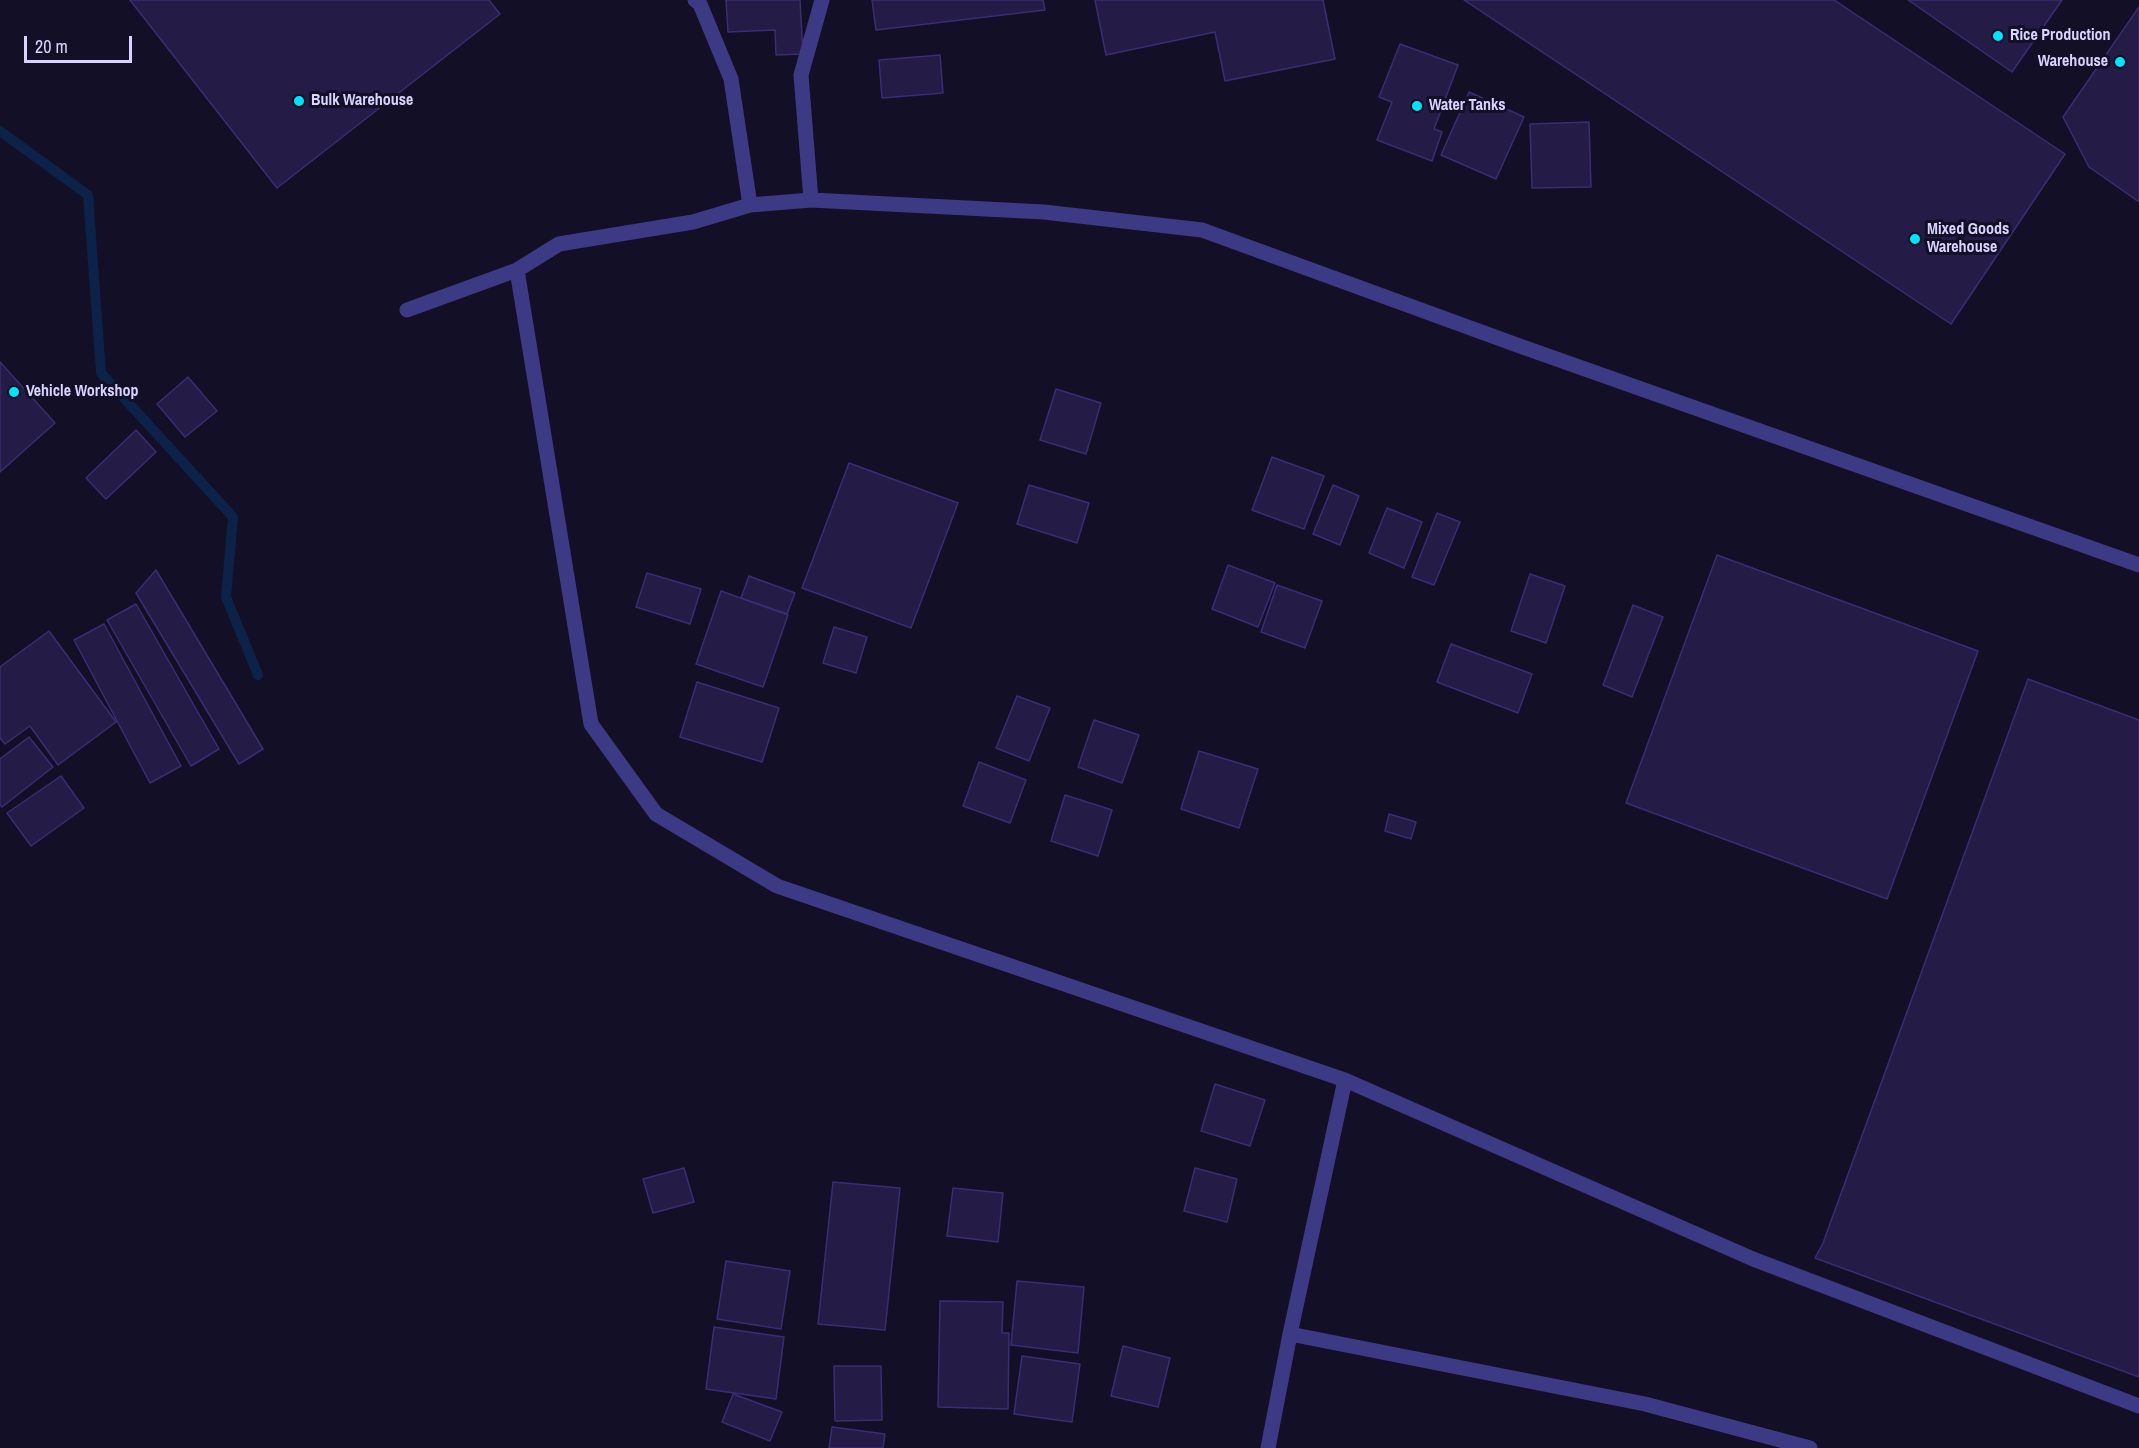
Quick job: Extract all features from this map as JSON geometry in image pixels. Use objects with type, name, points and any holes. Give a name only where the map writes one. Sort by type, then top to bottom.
[{"type":"lane","points":[[695,0],[700,4],[731,79],[750,205]]},
{"type":"lane","points":[[811,200],[801,75],[822,0]]},
{"type":"lane","points":[[407,310],[518,270],[559,244],[693,222],[750,205],[811,200],[1044,212],[1202,230],[1529,350],[2139,565]]},
{"type":"lane","points":[[518,270],[591,724],[656,814],[777,886],[1345,1080],[1753,1259],[2139,1406]]},
{"type":"lane","points":[[1268,1448],[1290,1334],[1345,1080]]},
{"type":"lane","points":[[1290,1334],[1645,1404],[1810,1448]]},
{"type":"building","name":"Bulk Warehouse","points":[[130,0],[489,0],[500,14],[277,188]]},
{"type":"building","points":[[726,0],[800,0],[803,54],[776,55],[775,30],[728,32]]},
{"type":"building","points":[[872,0],[1043,0],[1045,10],[876,30]]},
{"type":"building","points":[[1095,0],[1323,0],[1335,59],[1225,81],[1215,32],[1106,55]]},
{"type":"building","name":"Mixed Goods Warehouse","points":[[1464,0],[1834,0],[2065,154],[1951,324]]},
{"type":"building","name":"Rice Production","points":[[1908,0],[2062,0],[2012,72]]},
{"type":"building","name":"Warehouse","points":[[2139,7],[2139,202],[2089,167],[2063,117]]},
{"type":"building","name":"Water Tanks","points":[[1400,44],[1458,65],[1434,129],[1442,132],[1432,161],[1377,140],[1392,102],[1379,97]]},
{"type":"building","points":[[940,55],[943,93],[882,98],[879,60]]},
{"type":"building","points":[[1469,92],[1524,117],[1496,179],[1441,155]]},
{"type":"building","points":[[1589,122],[1591,187],[1532,188],[1530,124]]},
{"type":"building","name":"Vehicle Workshop","points":[[0,362],[55,423],[0,472]]},
{"type":"building","points":[[188,377],[217,411],[185,437],[157,404]]},
{"type":"building","points":[[1056,389],[1101,403],[1086,454],[1040,440]]},
{"type":"building","points":[[136,430],[156,452],[106,499],[86,478]]},
{"type":"building","points":[[1272,457],[1324,476],[1304,529],[1252,510]]},
{"type":"building","points":[[849,463],[958,503],[911,628],[802,588]]},
{"type":"building","points":[[1029,485],[1089,503],[1077,543],[1017,524]]},
{"type":"building","points":[[1333,485],[1359,496],[1340,545],[1313,534]]},
{"type":"building","points":[[1387,508],[1422,522],[1404,568],[1369,553]]},
{"type":"building","points":[[1437,513],[1460,522],[1434,585],[1412,577]]},
{"type":"building","points":[[1717,555],[1978,651],[1887,899],[1626,803]]},
{"type":"building","points":[[1228,565],[1275,583],[1258,627],[1212,609]]},
{"type":"building","points":[[156,570],[263,749],[239,764],[136,593]]},
{"type":"building","points":[[647,573],[701,589],[690,624],[636,607]]},
{"type":"building","points":[[1530,574],[1565,586],[1546,643],[1511,631]]},
{"type":"building","points":[[749,576],[795,593],[787,614],[741,598]]},
{"type":"building","points":[[1277,585],[1322,601],[1305,648],[1261,632]]},
{"type":"building","points":[[721,591],[788,615],[763,687],[696,664]]},
{"type":"building","points":[[136,604],[219,749],[191,766],[107,620]]},
{"type":"building","points":[[1633,605],[1663,617],[1632,697],[1603,685]]},
{"type":"building","points":[[104,624],[181,766],[150,783],[74,640]]},
{"type":"building","points":[[834,627],[867,637],[856,673],[823,663]]},
{"type":"building","points":[[49,631],[116,722],[58,765],[30,726],[5,744],[0,738],[0,667]]},
{"type":"building","points":[[1451,644],[1532,674],[1518,713],[1437,682]]},
{"type":"building","points":[[2028,679],[2139,720],[2139,1377],[1815,1258],[1823,1243]]},
{"type":"building","points":[[697,682],[779,708],[762,762],[680,737]]},
{"type":"building","points":[[1017,696],[1050,708],[1029,761],[996,748]]},
{"type":"building","points":[[1094,720],[1139,735],[1122,783],[1078,767]]},
{"type":"building","points":[[29,737],[53,767],[2,807],[0,805],[0,759]]},
{"type":"building","points":[[1199,751],[1258,769],[1239,828],[1181,809]]},
{"type":"building","points":[[979,762],[1026,780],[1010,823],[963,806]]},
{"type":"building","points":[[61,776],[84,808],[31,846],[7,813]]},
{"type":"building","points":[[1065,795],[1112,810],[1098,856],[1051,841]]},
{"type":"building","points":[[1389,814],[1416,822],[1411,839],[1385,831]]},
{"type":"building","points":[[1215,1084],[1265,1100],[1250,1146],[1201,1131]]},
{"type":"building","points":[[684,1168],[694,1202],[653,1213],[643,1179]]},
{"type":"building","points":[[1195,1168],[1237,1179],[1227,1222],[1184,1211]]},
{"type":"building","points":[[833,1182],[900,1188],[885,1330],[818,1324]]},
{"type":"building","points":[[953,1188],[1003,1193],[998,1242],[947,1236]]},
{"type":"building","points":[[726,1261],[790,1271],[781,1329],[717,1319]]},
{"type":"building","points":[[1017,1281],[1084,1287],[1078,1353],[1011,1345]]},
{"type":"building","points":[[940,1301],[1003,1302],[1002,1333],[1009,1333],[1008,1409],[938,1407]]},
{"type":"building","points":[[714,1327],[784,1337],[776,1399],[706,1389]]},
{"type":"building","points":[[1123,1346],[1170,1358],[1158,1407],[1111,1396]]},
{"type":"building","points":[[1022,1356],[1080,1364],[1072,1422],[1014,1414]]},
{"type":"building","points":[[834,1366],[881,1366],[882,1420],[835,1421]]},
{"type":"building","points":[[733,1394],[782,1412],[770,1441],[722,1422]]},
{"type":"building","points":[[832,1427],[885,1434],[883,1448],[829,1448]]},
{"type":"waterway","points":[[0,131],[88,195],[101,373],[233,517],[226,597],[258,675]]},
{"type":"place","name":"Rice Production","points":[[1998,36]]},
{"type":"place","name":"Warehouse","points":[[2120,62]]},
{"type":"place","name":"Bulk Warehouse","points":[[299,101]]},
{"type":"place","name":"Water Tanks","points":[[1417,106]]},
{"type":"place","name":"Mixed Goods Warehouse","points":[[1915,239]]},
{"type":"place","name":"Vehicle Workshop","points":[[14,392]]}]
